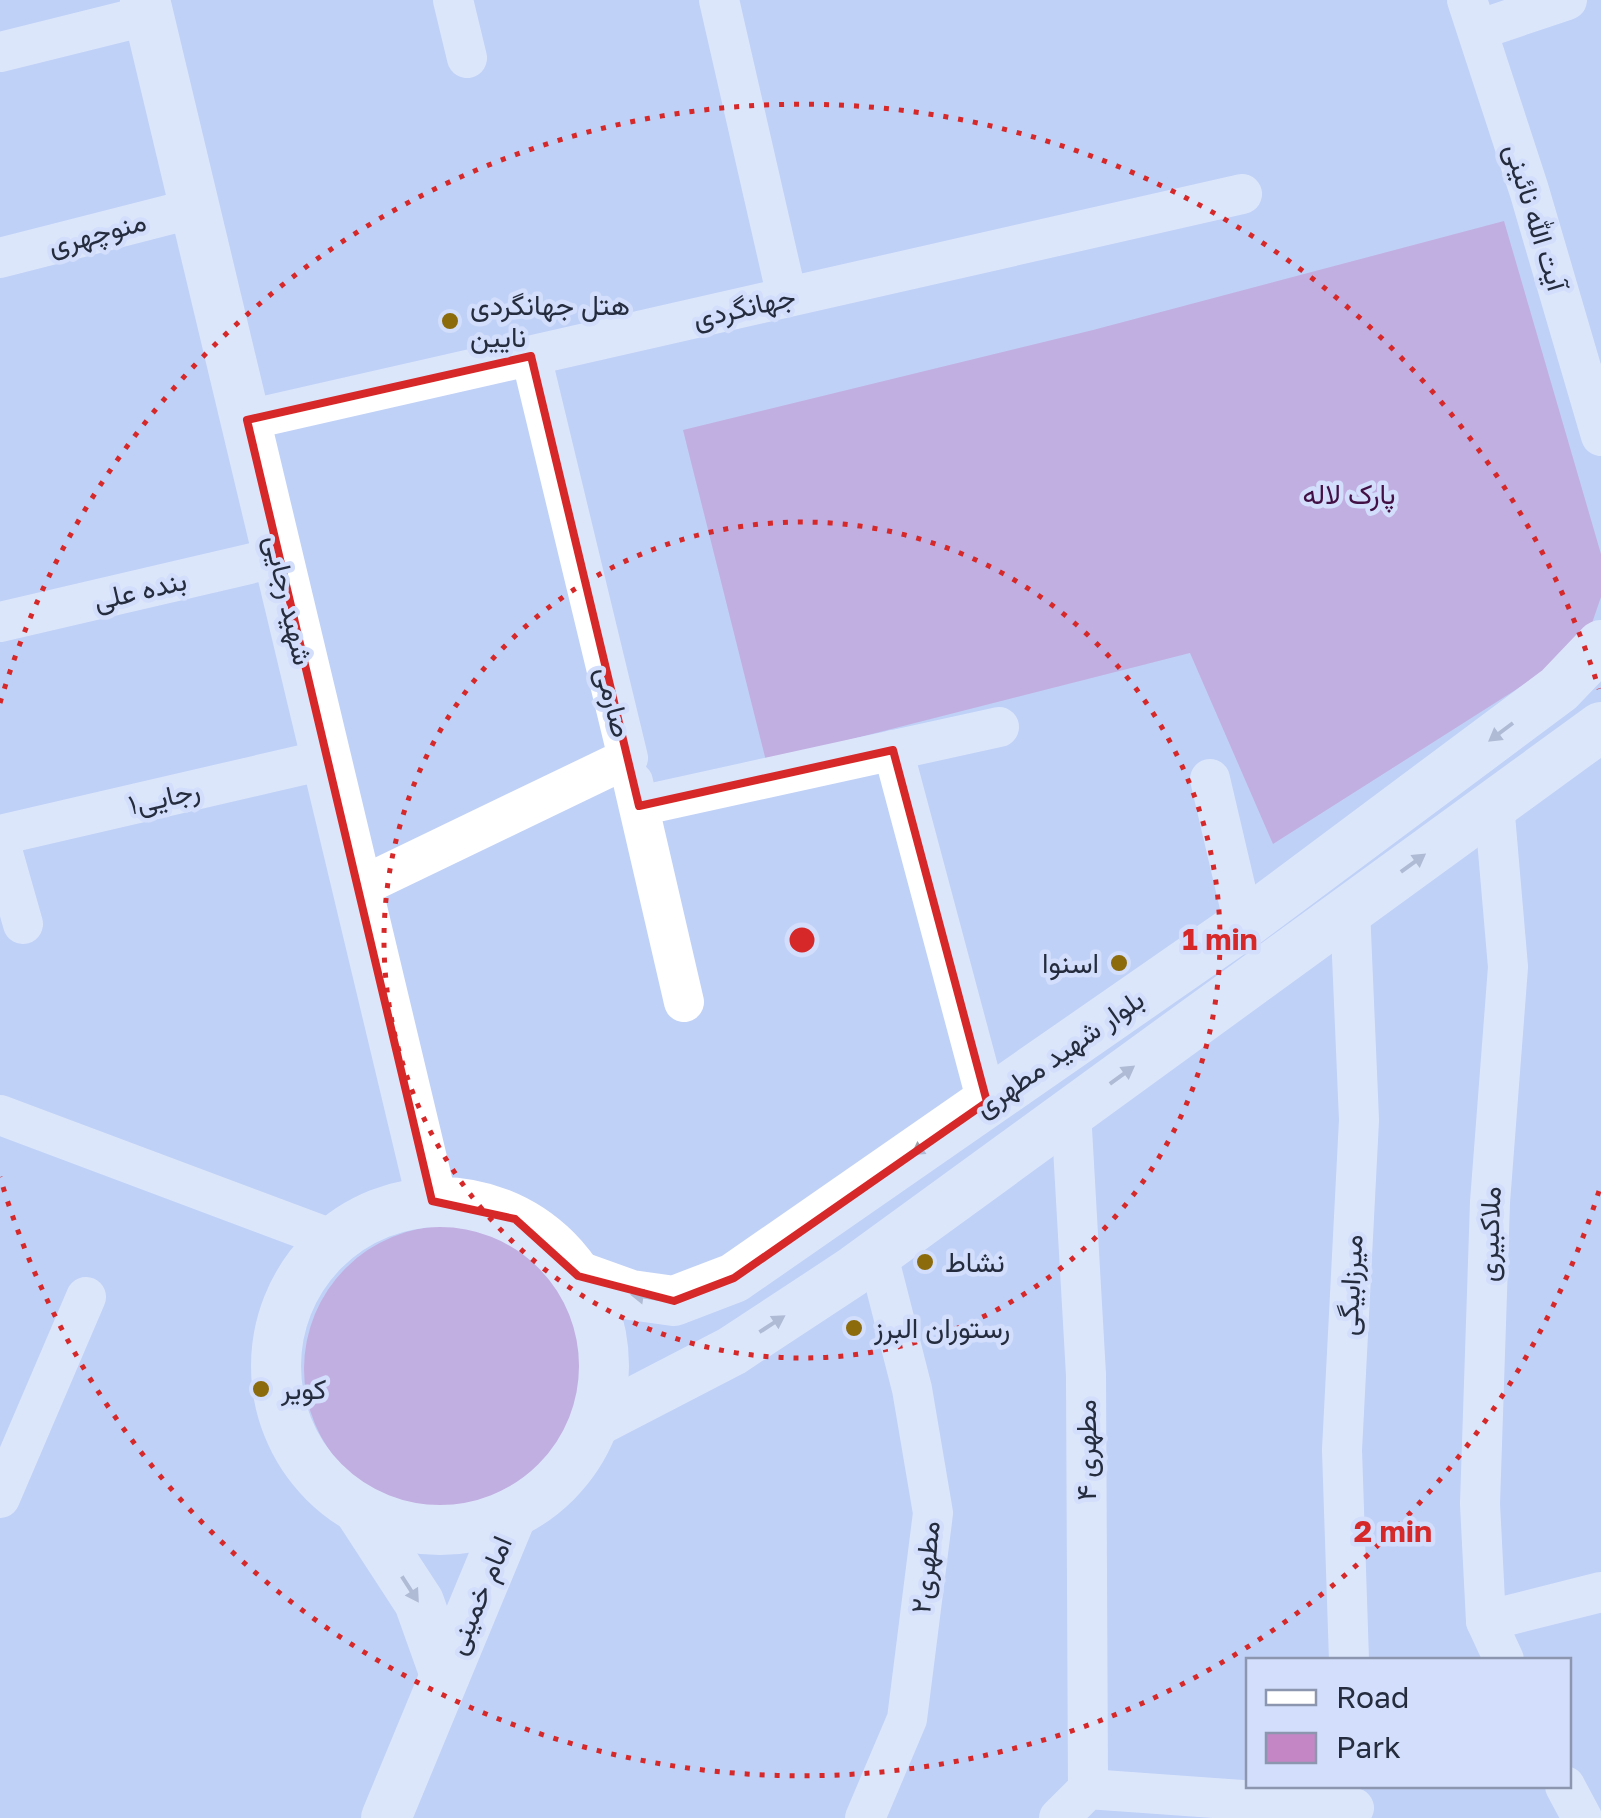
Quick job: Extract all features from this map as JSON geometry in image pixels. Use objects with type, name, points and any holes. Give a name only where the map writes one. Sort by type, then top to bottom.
[{"type":"main road","name":"شهید رجایی","points":[[147,7],[432,1201]]},
{"type":"main road","name":"بلوار شهید مطهری","points":[[578,1276],[631,1295],[674,1301],[734,1278],[1244,924],[1559,688],[1601,645]]},
{"type":"main road","points":[[1559,688],[1589,704],[1599,728]]},
{"type":"main road","name":"بلوار شهید مطهری","points":[[595,1422],[732,1350],[852,1272],[1599,728]]},
{"type":"main road","points":[[432,1201],[474,1204],[515,1218],[550,1242],[578,1276],[599,1322],[605,1372],[595,1422],[575,1460],[548,1491],[512,1514],[461,1530],[408,1528],[359,1510],[318,1478],[289,1433],[276,1382],[280,1329],[300,1280],[334,1240],[380,1212],[432,1201]]},
{"type":"main road","name":"امام خمینی","points":[[359,1510],[419,1602],[445,1675]]},
{"type":"main road","name":"امام خمینی","points":[[386,1818],[512,1514]]},
{"type":"street","points":[[453,0],[467,58]]},
{"type":"street","points":[[719,0],[787,297]]},
{"type":"street","points":[[1472,15],[1567,0]]},
{"type":"street","points":[[0,52],[147,7]]},
{"type":"street","name":"آیت الله نائینی","points":[[1472,15],[1529,190],[1601,436]]},
{"type":"street","name":"جهانگردی","points":[[246,420],[1242,194]]},
{"type":"street","name":"منوچهری","points":[[0,258],[195,208]]},
{"type":"street","name":"صارمی","points":[[358,888],[628,758],[531,356]]},
{"type":"street","name":"بنده علی","points":[[0,622],[279,558]]},
{"type":"street","points":[[639,806],[999,728]]},
{"type":"street","points":[[893,750],[987,1102]]},
{"type":"street","points":[[628,758],[684,1002]]},
{"type":"street","name":"رجایی۱","points":[[0,834],[328,759]]},
{"type":"street","points":[[1210,779],[1244,924]]},
{"type":"street","name":"ملاکبیری","points":[[1494,804],[1508,967],[1490,1202],[1480,1504],[1486,1621],[1503,1658]]},
{"type":"street","points":[[0,843],[23,924]]},
{"type":"street","name":"میرزابیگی","points":[[1349,1658],[1342,1450],[1359,1120],[1350,909]]},
{"type":"street","name":"مطهری ۴","points":[[1071,1112],[1086,1375],[1088,1789]]},
{"type":"street","points":[[0,1115],[334,1240]]},
{"type":"street","name":"مطهری۲","points":[[865,1818],[907,1719],[933,1513],[912,1388],[877,1252]]},
{"type":"street","points":[[0,1498],[8,1457],[86,1297]]},
{"type":"street","points":[[1486,1621],[1601,1592]]},
{"type":"street","points":[[1058,1818],[1088,1789],[1355,1804]]},
{"type":"highlighted area","points":[[531,356],[639,806],[893,750],[987,1102],[734,1278],[674,1301],[578,1276],[515,1219],[432,1201],[247,420]]},
{"type":"green space","name":"پارک لاله","points":[[1504,221],[1601,554],[1601,597],[1590,629],[1536,677],[1273,844],[1190,653],[766,761],[683,430],[1093,330]]},
{"type":"green space","points":[[447,1226],[502,1237],[548,1268],[579,1314],[590,1369],[579,1424],[548,1470],[502,1501],[447,1512],[392,1501],[346,1470],[315,1424],[304,1369],[315,1314],[346,1268],[392,1237]]},
{"type":"place","name":"هتل جهانگردی نایین","points":[[450,321]]},
{"type":"place","name":"اسنوا","points":[[1119,963]]},
{"type":"place","name":"نشاط","points":[[925,1262]]},
{"type":"place","name":"رستوران البرز","points":[[854,1328]]},
{"type":"place","name":"کویر","points":[[261,1389]]}]
